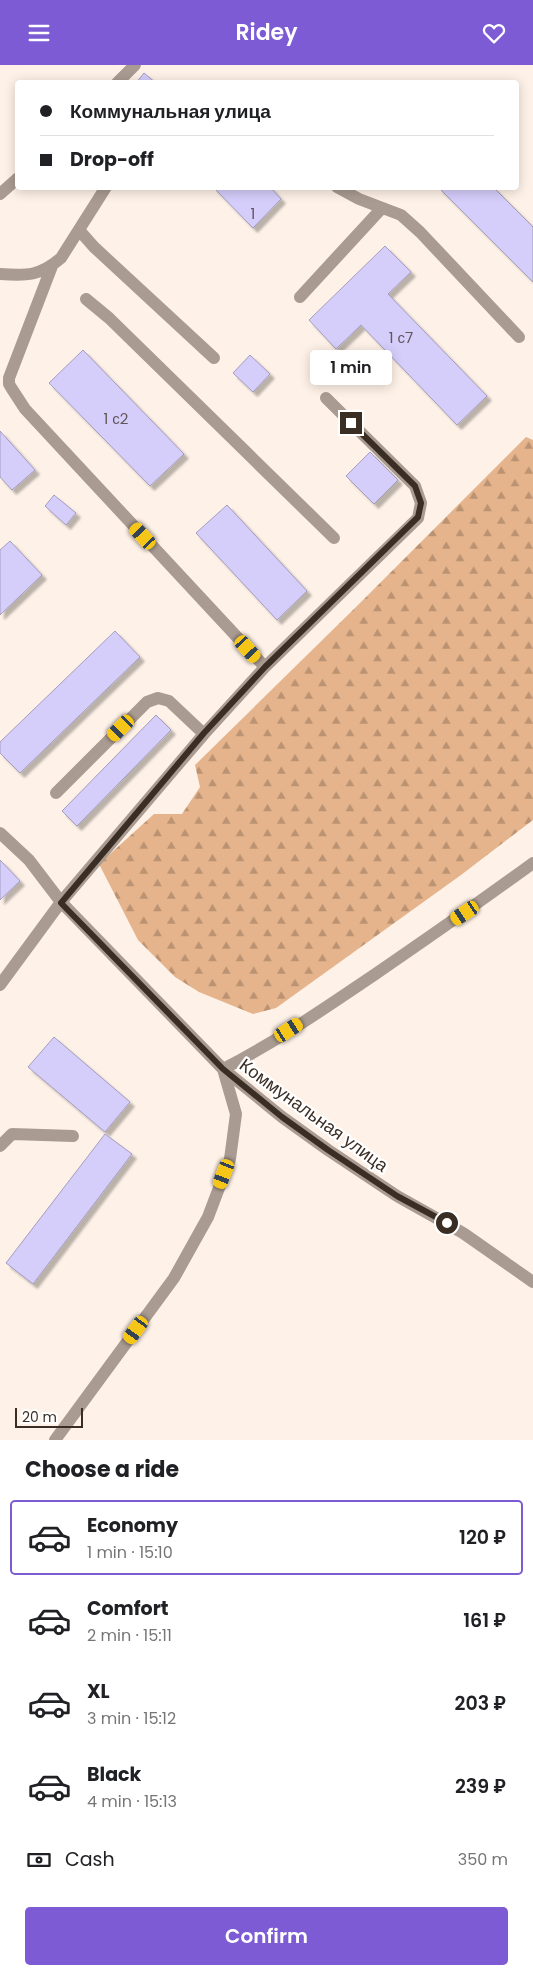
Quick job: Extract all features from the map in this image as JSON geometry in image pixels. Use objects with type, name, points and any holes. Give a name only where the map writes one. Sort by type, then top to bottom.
[{"type":"street","points":[[120,80],[135,65]]},
{"type":"street","points":[[0,194],[15,181]]},
{"type":"street","points":[[0,274],[24,275],[38,273],[62,258],[104,190]]},
{"type":"street","points":[[343,190],[401,215],[420,232],[519,337]]},
{"type":"street","points":[[300,297],[382,208]]},
{"type":"street","points":[[79,230],[94,247],[214,358]]},
{"type":"street","points":[[52,266],[9,378],[12,389],[25,409],[265,667]]},
{"type":"street","points":[[86,299],[109,318],[334,538]]},
{"type":"street","points":[[0,985],[61,903],[204,733],[265,667],[418,517],[421,503],[415,486],[326,398]]},
{"type":"street","points":[[56,793],[147,702],[158,698],[169,701],[204,733]]},
{"type":"street","name":"Коммунальная улица","points":[[0,833],[29,860],[61,903],[223,1069],[282,1117],[328,1150],[397,1196],[463,1233],[533,1282]]},
{"type":"street","points":[[55,1440],[174,1278],[208,1217],[230,1159],[236,1114],[223,1069],[246,1057],[328,1006],[465,913],[533,863]]},
{"type":"street","points":[[0,1146],[12,1134],[73,1136]]},
{"type":"green space","points":[[526,437],[533,440],[533,820],[461,875],[276,1008],[253,1014],[199,992],[175,977],[138,940],[99,864],[154,814],[182,814],[200,787],[195,765]]},
{"type":"building","points":[[144,73],[152,80],[138,80]]},
{"type":"building","points":[[216,190],[273,190],[281,199],[253,228]]},
{"type":"building","points":[[441,190],[496,190],[533,227],[533,282]]},
{"type":"building","points":[[385,246],[411,272],[388,294],[487,396],[457,425],[361,325],[336,349],[309,320]]},
{"type":"building","points":[[83,350],[184,454],[150,486],[49,383]]},
{"type":"building","points":[[250,355],[270,374],[253,392],[233,373]]},
{"type":"building","points":[[0,431],[35,470],[12,490],[0,477]]},
{"type":"building","points":[[370,452],[398,480],[374,504],[346,476]]},
{"type":"building","points":[[54,495],[76,513],[66,525],[45,506]]},
{"type":"building","points":[[227,505],[307,591],[277,620],[196,533]]},
{"type":"building","points":[[10,541],[42,575],[0,615],[0,550]]},
{"type":"building","points":[[115,631],[140,657],[20,773],[0,753],[0,742]]},
{"type":"building","points":[[156,715],[171,730],[77,826],[62,811]]},
{"type":"building","points":[[0,860],[20,881],[0,900]]},
{"type":"building","points":[[54,1037],[130,1102],[105,1132],[28,1067]]},
{"type":"building","points":[[105,1134],[132,1154],[33,1284],[6,1263]]},
{"type":"route","points":[[351,423],[415,486],[421,503],[418,517],[265,667],[204,733],[61,903],[223,1069],[282,1117],[328,1150],[397,1196],[447,1223]]}]
